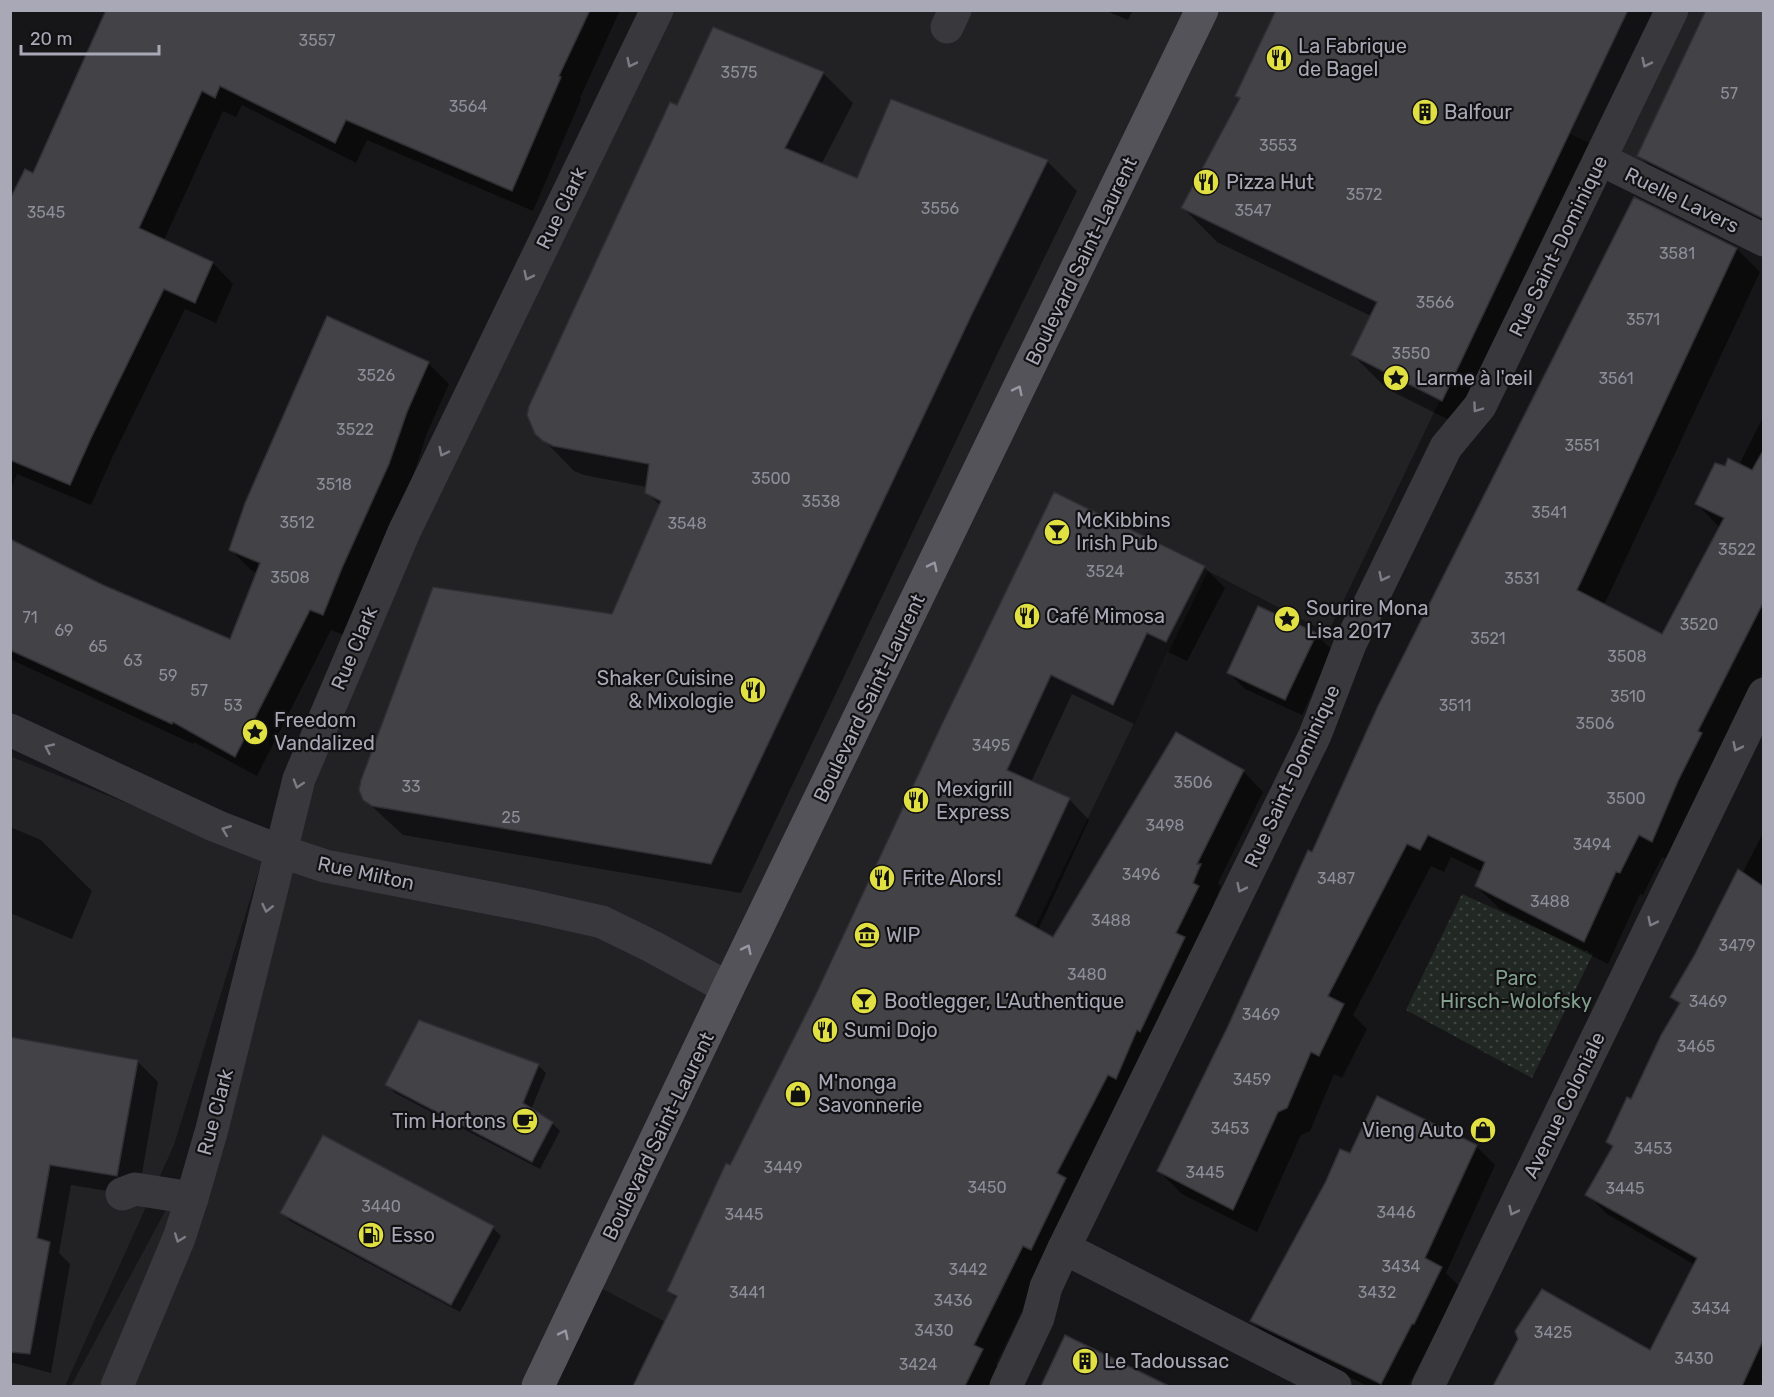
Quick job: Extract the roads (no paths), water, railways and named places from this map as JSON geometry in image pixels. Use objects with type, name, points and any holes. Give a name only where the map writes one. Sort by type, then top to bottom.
[{"type":"main road","name":"Boulevard Saint-Laurent","points":[[538,1386],[728,988],[1202,10]]},
{"type":"street","name":"Rue Clark","points":[[117,1386],[179,1238],[192,1198],[212,1129],[299,779],[404,532],[657,10]]},
{"type":"street","name":"Rue Saint-Dominique","points":[[1006,1386],[1038,1318],[1046,1287],[1064,1248],[1315,735],[1350,644],[1446,447],[1480,406],[1672,10]]},
{"type":"street","name":"Ruelle Lavers","points":[[1600,159],[1764,240]]},
{"type":"street","name":"Avenue Coloniale","points":[[1428,1386],[1764,694]]},
{"type":"street","name":"Rue Milton","points":[[10,730],[216,826],[280,851],[325,866],[602,922],[728,988]]},
{"type":"street","points":[[122,1194],[135,1190],[192,1198]]},
{"type":"street","points":[[1064,1248],[1335,1386]]},
{"type":"place","name":"La Fabrique de Bagel","points":[[1279,58]]},
{"type":"place","name":"Balfour","points":[[1425,112]]},
{"type":"place","name":"Pizza Hut","points":[[1206,182]]},
{"type":"place","name":"Larme à l'œil","points":[[1396,378]]},
{"type":"place","name":"McKibbins Irish Pub","points":[[1057,532]]},
{"type":"place","name":"Café Mimosa","points":[[1027,616]]},
{"type":"place","name":"Sourire Mona Lisa 2017","points":[[1287,619]]},
{"type":"place","name":"Shaker Cuisine & Mixologie","points":[[753,690]]},
{"type":"place","name":"Freedom Vandalized","points":[[255,732]]},
{"type":"place","name":"Mexigrill Express","points":[[916,800]]},
{"type":"place","name":"Frite Alors!","points":[[882,878]]},
{"type":"place","name":"WIP","points":[[867,935]]},
{"type":"place","name":"Bootlegger, L’Authentique","points":[[864,1001]]},
{"type":"place","name":"Sumi Dojo","points":[[825,1030]]},
{"type":"place","name":"M'nonga Savonnerie","points":[[798,1094]]},
{"type":"place","name":"Tim Hortons","points":[[525,1121]]},
{"type":"place","name":"Vieng Auto","points":[[1483,1130]]},
{"type":"place","name":"Esso","points":[[371,1235]]},
{"type":"place","name":"Le Tadoussac","points":[[1085,1361]]},
{"type":"park label","name":"Parc Hirsch-Wolofsky","points":[[1516,990]]}]
